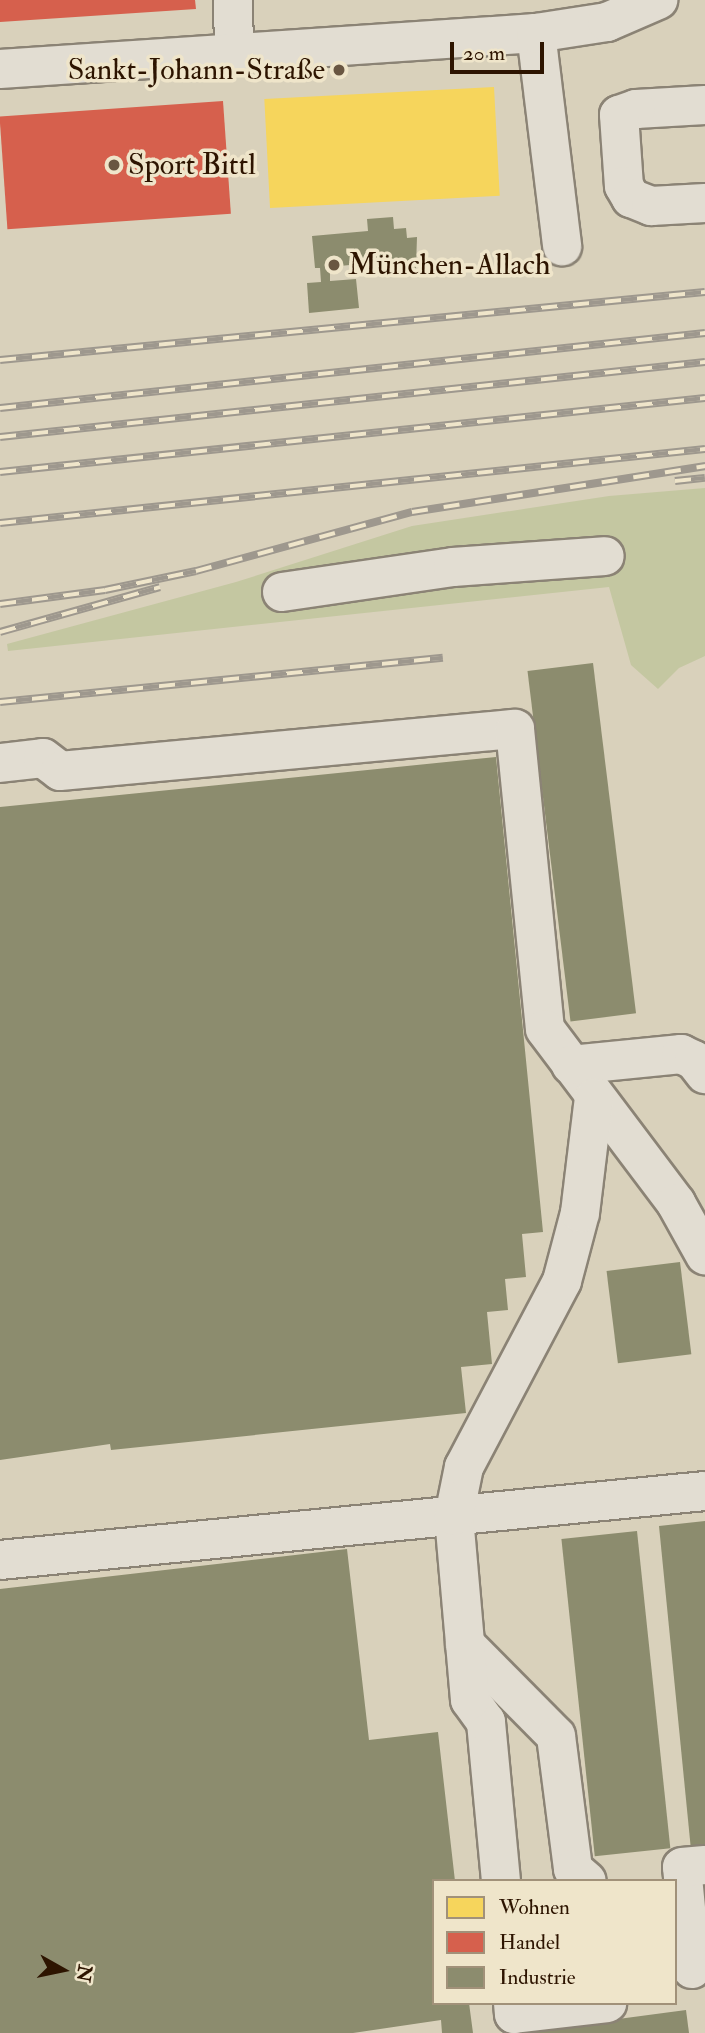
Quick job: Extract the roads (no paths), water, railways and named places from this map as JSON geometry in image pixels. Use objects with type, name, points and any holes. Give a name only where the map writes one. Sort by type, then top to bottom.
[{"type":"street","points":[[233,0],[234,54]]},
{"type":"street","points":[[0,69],[536,33],[607,22],[658,0]]},
{"type":"street","points":[[536,33],[562,246]]},
{"type":"street","points":[[705,105],[636,109],[619,115],[624,186],[631,198],[651,206],[705,203]]},
{"type":"street","points":[[282,592],[453,567],[605,556]]},
{"type":"street","points":[[0,762],[43,758],[60,771],[515,729],[545,1029],[594,1098],[676,1203],[705,1254]]},
{"type":"street","points":[[570,1065],[681,1054],[694,1060],[705,1074]]},
{"type":"street","points":[[501,1879],[486,1722],[470,1700],[454,1516],[464,1467],[562,1281],[580,1213],[594,1098]]},
{"type":"street","points":[[0,1560],[705,1491]]},
{"type":"street","points":[[465,1644],[556,1736],[578,1877]]},
{"type":"street","points":[[687,1975],[682,1867],[705,1865]]},
{"type":"street","points":[[513,2005],[514,2014],[586,2005]]},
{"type":"railway","points":[[0,360],[705,292]]},
{"type":"railway","points":[[0,408],[705,333]]},
{"type":"railway","points":[[0,437],[705,362]]},
{"type":"railway","points":[[0,472],[705,398]]},
{"type":"railway","points":[[0,523],[705,449]]},
{"type":"railway","points":[[0,604],[105,590],[196,571],[412,512],[705,466]]},
{"type":"railway","points":[[675,481],[705,478]]},
{"type":"railway","points":[[0,632],[160,587]]},
{"type":"railway","points":[[0,702],[443,658]]},
{"type":"place","name":"Sankt-Johann-Straße","points":[[339,70]]},
{"type":"place","name":"Sport Bittl","points":[[114,165]]},
{"type":"place","name":"München-Allach","points":[[334,265]]}]
